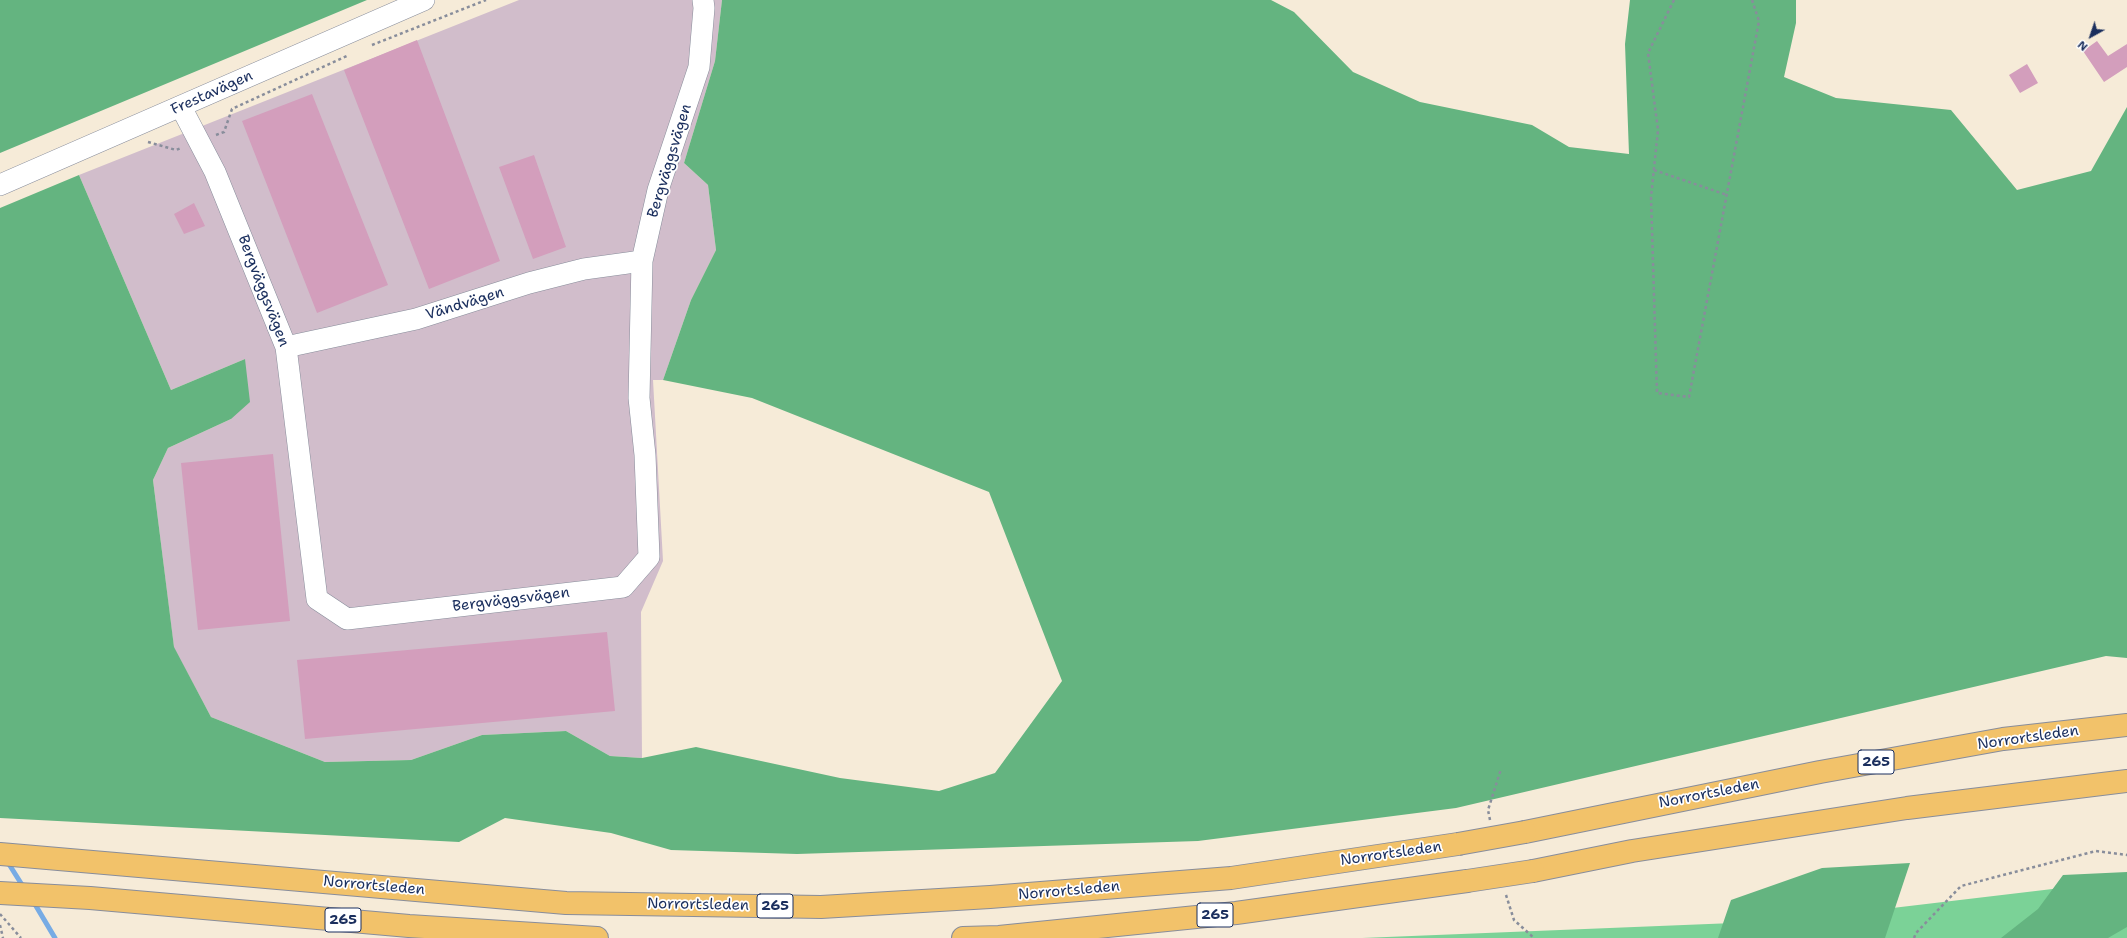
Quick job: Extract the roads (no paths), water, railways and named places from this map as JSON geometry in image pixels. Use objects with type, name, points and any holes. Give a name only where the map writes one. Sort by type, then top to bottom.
[{"type":"highway","name":"Norrortsleden","points":[[0,854],[566,903],[821,907],[990,897],[1231,878],[1458,844],[1525,832],[1812,774],[1988,742],[2127,725]]},
{"type":"highway","name":"265","points":[[963,938],[999,937],[1236,913],[1467,881],[1632,851],[1907,808],[2127,781]]},
{"type":"highway","name":"265","points":[[0,893],[90,898],[409,926],[597,938]]},
{"type":"street","name":"Frestavägen","points":[[0,185],[424,0]]},
{"type":"street","name":"Bergväggsvägen","points":[[181,107],[215,172],[286,347],[317,599],[347,619],[623,587],[649,557],[645,455],[639,398],[642,261],[658,190],[699,67],[704,0]]},
{"type":"street","name":"Vändvägen","points":[[286,347],[416,318],[584,269],[642,261]]},
{"type":"waterway","points":[[7,861],[24,888]]},
{"type":"waterway","points":[[33,901],[55,938]]}]
